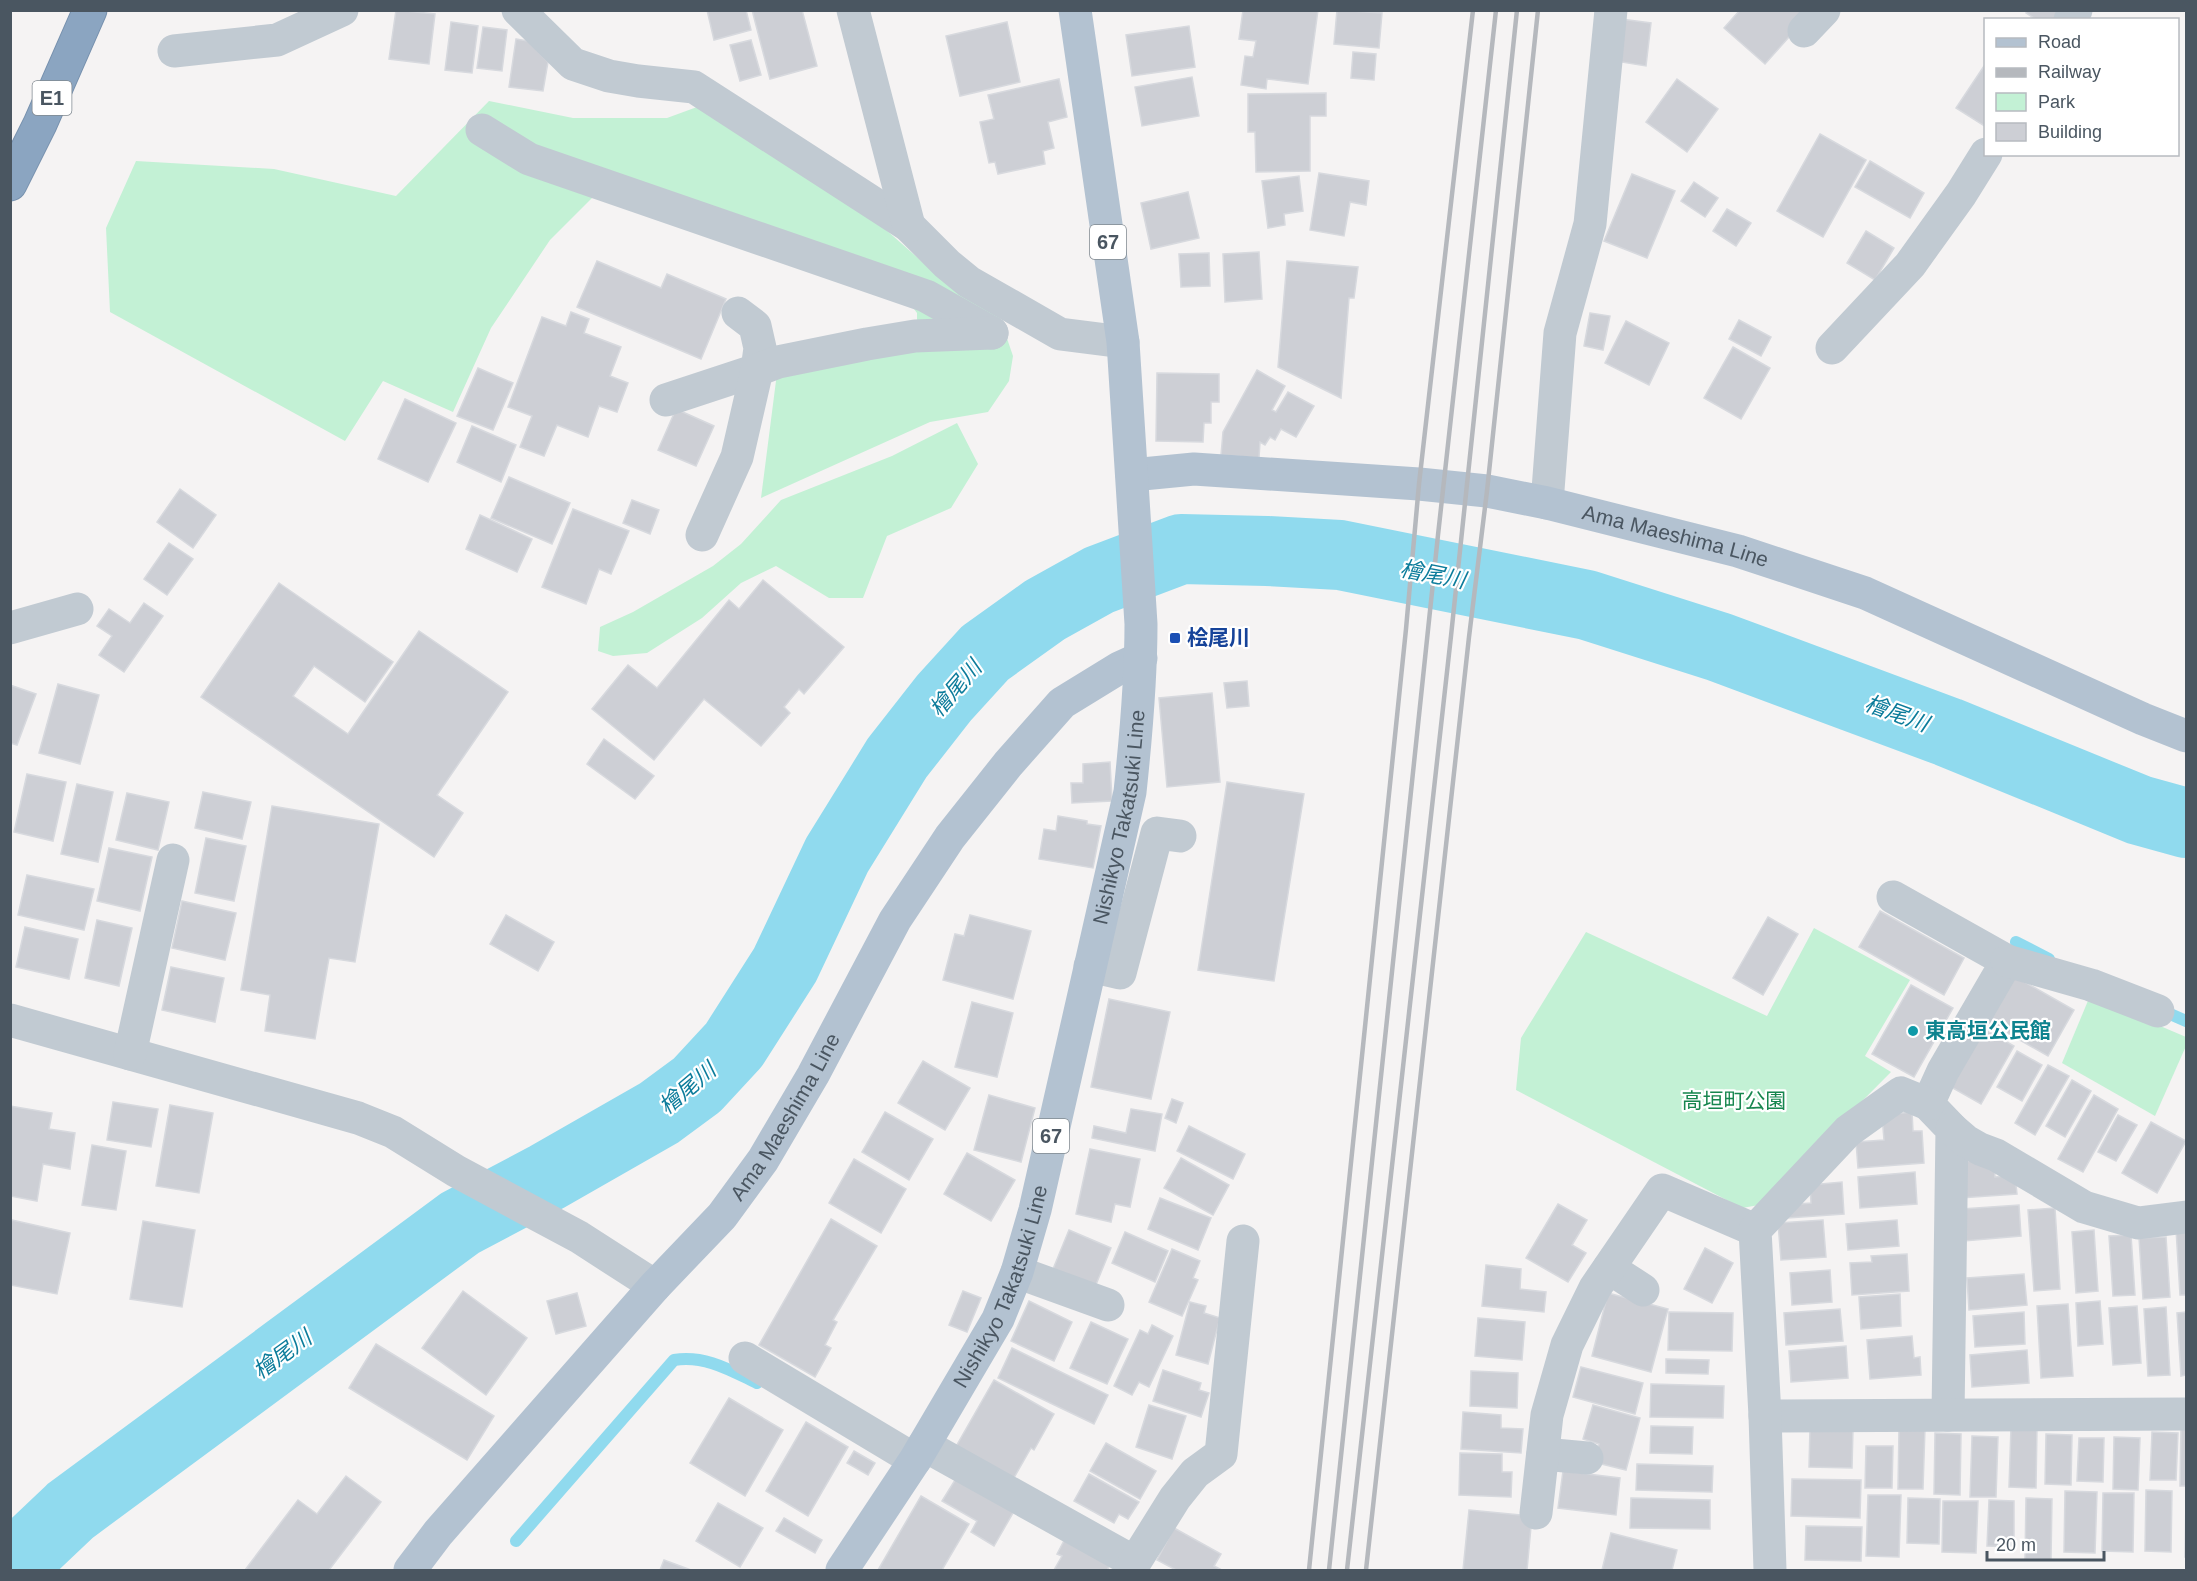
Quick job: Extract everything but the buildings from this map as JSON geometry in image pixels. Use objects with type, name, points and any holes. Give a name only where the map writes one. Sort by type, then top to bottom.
[{"type":"highway","name":"E1","points":[[10,184],[40,124],[90,10]]},
{"type":"main road","name":"Nishikyo Takatsuki Line","points":[[842,1570],[920,1453],[998,1318],[1017,1272],[1035,1210],[1130,792],[1137,726],[1141,624],[1123,342],[1075,10]]},
{"type":"main road","name":"Ama Maeshima Line","points":[[1133,488],[1194,469],[1419,484],[1487,491],[1547,503],[1738,552],[1864,593],[2143,719],[2187,736]]},
{"type":"main road","name":"Ama Maeshima Line","points":[[410,1570],[438,1533],[655,1286],[722,1216],[763,1160],[813,1075],[896,920],[957,828],[1008,764],[1062,703],[1119,668],[1141,658]]},
{"type":"street","points":[[174,51],[277,40],[342,10]]},
{"type":"street","points":[[518,10],[573,64],[609,76],[694,87],[909,226],[947,264],[969,282],[1060,334]]},
{"type":"street","points":[[853,10],[909,226]]},
{"type":"street","points":[[1547,503],[1560,333],[1590,224],[1611,10]]},
{"type":"street","points":[[483,130],[529,159],[926,296],[992,333]]},
{"type":"street","points":[[1832,348],[1910,265],[1961,194],[1985,156]]},
{"type":"street","points":[[702,535],[738,457],[757,370],[760,348],[754,326],[738,313]]},
{"type":"street","points":[[666,400],[778,362],[915,336],[992,333],[1060,334],[1123,342]]},
{"type":"street","points":[[10,627],[77,609]]},
{"type":"street","points":[[1090,966],[1120,973],[1158,833],[1180,836]]},
{"type":"street","points":[[130,1054],[172,860]]},
{"type":"street","points":[[1893,897],[2007,961],[2091,985],[2158,1011]]},
{"type":"street","points":[[1928,1104],[1943,1071],[2007,961]]},
{"type":"street","points":[[12,1023],[358,1118],[393,1132],[456,1171],[579,1237],[655,1286]]},
{"type":"street","points":[[1770,1570],[1755,1230],[1848,1131],[1901,1093],[1928,1104],[1952,1130],[1966,1141],[1996,1155],[2084,1207],[2139,1223],[2187,1217]]},
{"type":"street","points":[[1948,1415],[1952,1130]]},
{"type":"street","points":[[1536,1513],[1547,1415],[1567,1345],[1595,1288],[1662,1190],[1755,1230]]},
{"type":"street","points":[[745,1358],[1132,1566],[1175,1498],[1195,1473],[1221,1454],[1242,1240]]},
{"type":"street","points":[[1609,1268],[1643,1290]]},
{"type":"street","points":[[1017,1272],[1108,1305]]},
{"type":"street","points":[[1765,1416],[2187,1414]]},
{"type":"street","points":[[1543,1454],[1587,1458]]},
{"type":"green space","points":[[489,101],[573,118],[667,118],[697,107],[876,221],[953,289],[999,315],[1013,356],[1009,381],[988,412],[930,422],[761,498],[777,373],[917,349],[917,313],[889,275],[611,179],[550,240],[491,328],[453,412],[383,381],[345,441],[110,312],[106,228],[136,161],[274,169],[396,196]]},
{"type":"green space","points":[[957,423],[978,464],[951,508],[887,536],[863,598],[829,598],[776,566],[741,583],[702,618],[647,653],[613,656],[598,651],[600,627],[633,612],[713,566],[741,544],[781,500],[892,456]]},
{"type":"green space","name":"高垣町公園","points":[[1814,928],[1910,980],[1865,1056],[1891,1072],[1759,1205],[1742,1208],[1516,1090],[1521,1038],[1586,932],[1767,1016]]},
{"type":"green space","points":[[2090,996],[2186,1037],[2186,1046],[2155,1116],[2062,1063]]},
{"type":"waterway","name":"檜尾川","points":[[10,1568],[70,1511],[460,1223],[547,1177],[659,1113],[697,1085],[734,1045],[785,965],[837,855],[897,758],[944,698],[985,653],[1045,610],[1099,580],[1181,549],[1340,555],[1587,605],[1719,647],[1948,732],[2139,810],[2186,823]]},
{"type":"waterway","points":[[2016,942],[2049,959]]},
{"type":"waterway","points":[[2161,1010],[2186,1021]]},
{"type":"waterway","points":[[516,1541],[674,1360],[707,1362],[757,1383]]},
{"type":"railway","points":[[1309,1570],[1419,484],[1473,10]]},
{"type":"railway","points":[[1329,1570],[1496,10]]},
{"type":"railway","points":[[1347,1570],[1451,636],[1517,10]]},
{"type":"railway","points":[[1366,1570],[1487,491],[1538,10]]},
{"type":"place","name":"桧尾川","points":[[1175,638]]},
{"type":"place","name":"東高垣公民館","points":[[1913,1031]]}]
